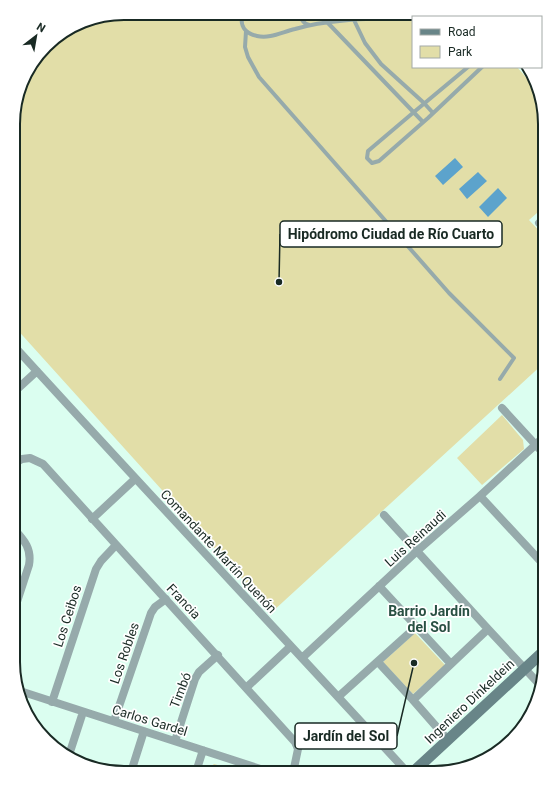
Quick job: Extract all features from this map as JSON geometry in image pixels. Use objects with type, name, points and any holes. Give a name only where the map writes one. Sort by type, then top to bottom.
[{"type":"main road","name":"Ingeniero Dinkeldein","points":[[420,766],[538,657]]},
{"type":"street","name":"Comandante Martín Quenón","points":[[20,353],[402,766]]},
{"type":"street","points":[[20,387],[37,371]]},
{"type":"street","points":[[502,408],[538,447]]},
{"type":"street","name":"Luis Reinaudi","points":[[302,658],[538,442]]},
{"type":"street","name":"Francia","points":[[20,460],[30,458],[43,464],[218,655],[295,742],[298,749],[294,766]]},
{"type":"street","points":[[92,519],[136,479]]},
{"type":"street","points":[[480,496],[538,558]]},
{"type":"street","points":[[384,515],[536,681]]},
{"type":"street","points":[[20,536],[29,550],[30,558],[20,593]]},
{"type":"street","name":"Los Ceibos","points":[[52,702],[96,569],[101,561],[116,545]]},
{"type":"street","points":[[379,586],[450,664]]},
{"type":"street","name":"Los Robles","points":[[114,721],[151,613],[166,599]]},
{"type":"street","points":[[338,697],[416,627]]},
{"type":"street","points":[[413,700],[488,629]]},
{"type":"street","points":[[247,688],[291,646]]},
{"type":"street","name":"Timbó","points":[[175,741],[195,679],[199,672],[218,655]]},
{"type":"street","points":[[378,662],[448,740]]},
{"type":"street","name":"Carlos Gardel","points":[[25,694],[254,766]]},
{"type":"street","points":[[70,751],[83,712]]},
{"type":"street","points":[[133,766],[144,731]]},
{"type":"street","points":[[198,766],[203,750]]},
{"type":"lane","points":[[241,20],[246,31],[245,47],[252,66],[259,77],[449,293],[514,358],[500,379]]},
{"type":"lane","points":[[302,20],[309,25]]},
{"type":"lane","points":[[246,31],[257,36],[272,36],[309,25],[354,20],[365,43],[381,64],[433,113]]},
{"type":"lane","points":[[328,22],[423,122]]},
{"type":"lane","points":[[467,68],[368,152],[367,158],[372,163],[379,161],[481,68]]},
{"type":"green space","points":[[117,20],[412,20],[412,68],[518,68],[528,79],[533,90],[538,124],[538,212],[529,220],[538,230],[538,368],[272,612],[20,333],[20,124],[25,90],[37,66],[45,56],[56,56],[56,45],[72,34],[84,28],[103,22]]},
{"type":"green space","points":[[502,415],[523,440],[524,449],[482,485],[457,458]]},
{"type":"green space","points":[[415,633],[445,665],[413,694],[383,662]]},
{"type":"water","points":[[455,158],[463,167],[443,185],[435,176]]},
{"type":"water","points":[[478,172],[487,181],[467,199],[459,189]]},
{"type":"water","points":[[498,188],[507,198],[488,217],[479,207]]},
{"type":"place","name":"Hipódromo Ciudad de Río Cuarto","points":[[279,282]]},
{"type":"place","name":"Jardín del Sol","points":[[414,663]]},
{"type":"district","name":"Barrio Jardín del Sol","points":[[429,620]]}]
